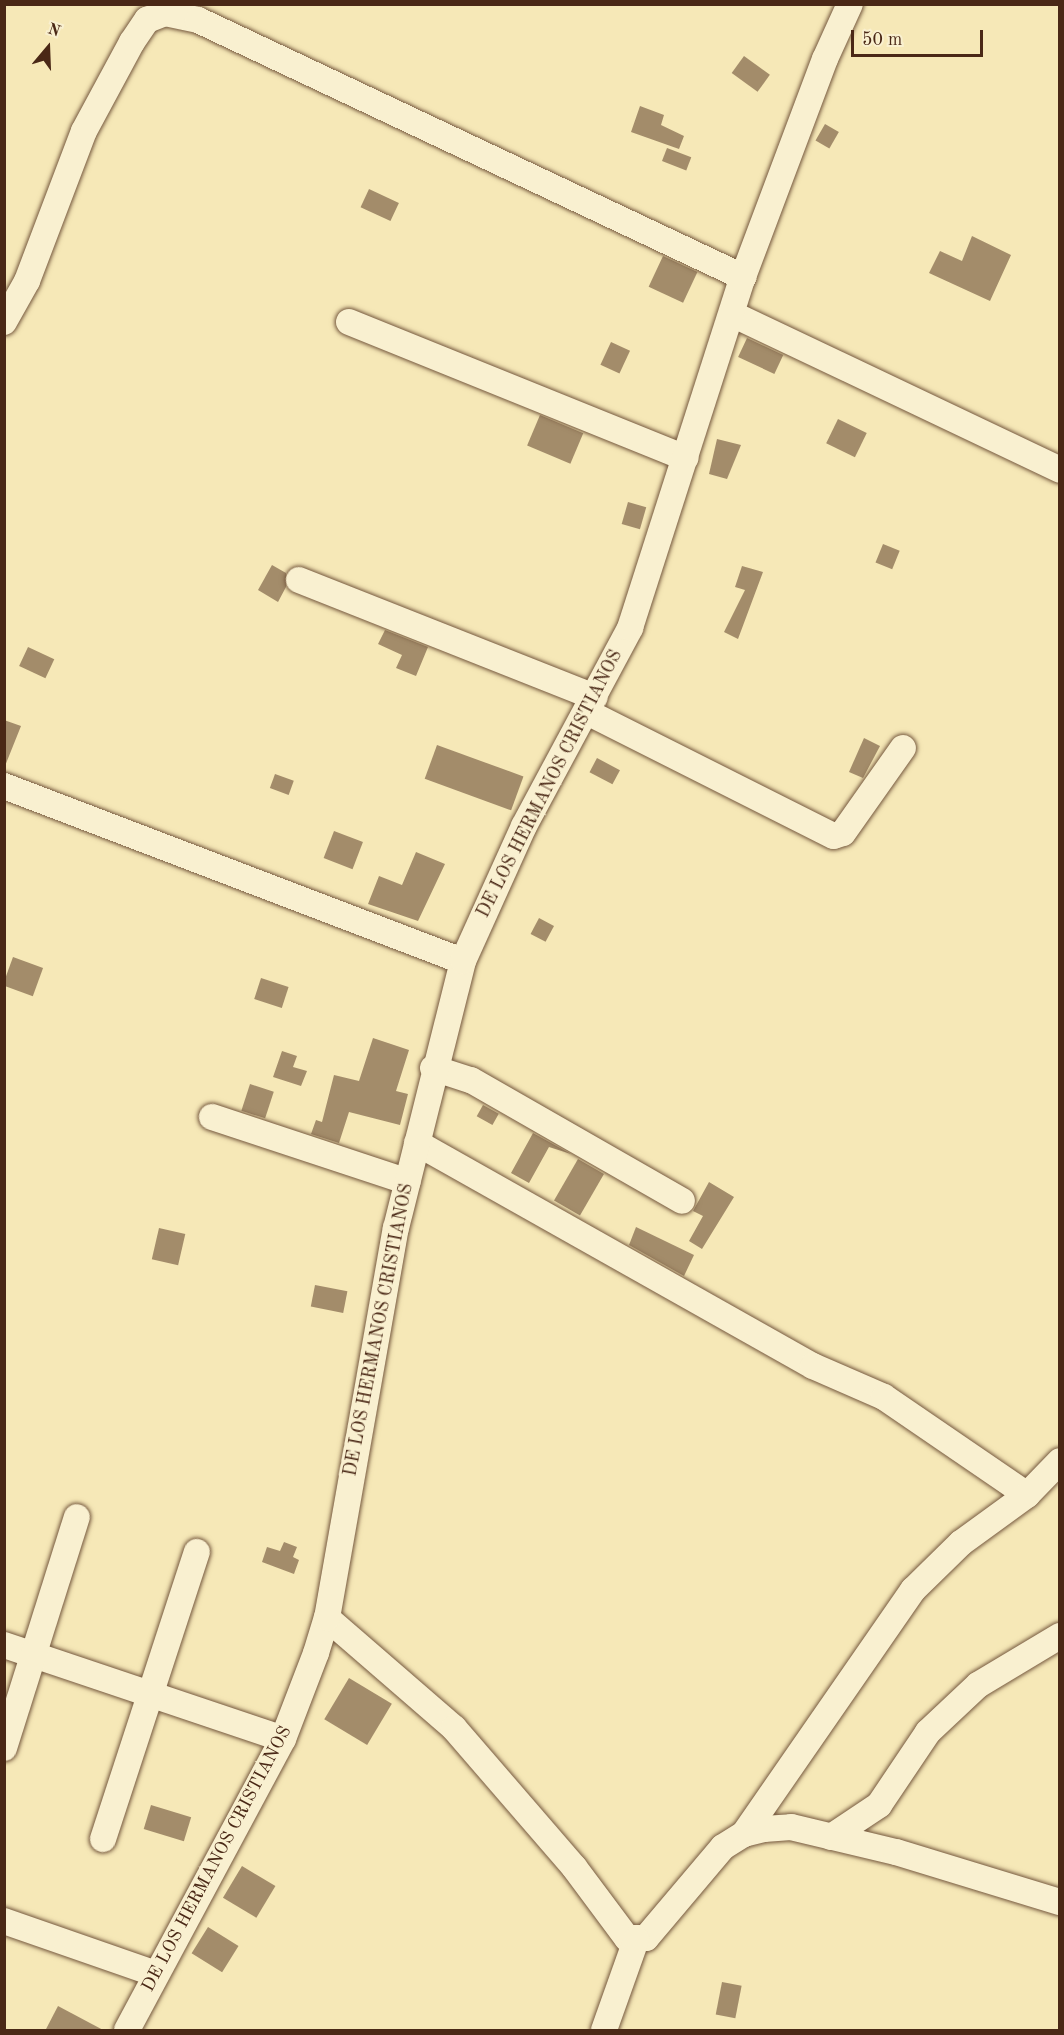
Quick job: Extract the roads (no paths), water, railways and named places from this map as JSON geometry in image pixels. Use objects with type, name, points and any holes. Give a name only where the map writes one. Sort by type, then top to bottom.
[{"type":"street","name":"DE LOS HERMANOS CRISTIANOS","points":[[127,2031],[283,1738],[327,1618],[408,1182],[433,1068],[463,962],[524,826],[591,705],[630,628],[743,277],[825,58],[850,4]]},
{"type":"street","points":[[4,322],[27,281],[84,131],[132,42],[147,20],[165,13],[198,20],[743,277]]},
{"type":"street","points":[[732,314],[1059,470]]},
{"type":"street","points":[[349,322],[686,458]]},
{"type":"street","points":[[299,580],[591,705],[834,836],[843,832],[903,748]]},
{"type":"street","points":[[4,786],[463,962]]},
{"type":"street","points":[[433,1068],[471,1080],[682,1201]]},
{"type":"street","points":[[212,1117],[408,1182]]},
{"type":"street","points":[[417,1143],[813,1366],[884,1396],[1027,1495]]},
{"type":"street","points":[[744,1834],[913,1590],[961,1544],[1027,1495],[1059,1461]]},
{"type":"street","points":[[4,1748],[77,1517]]},
{"type":"street","points":[[103,1839],[197,1552]]},
{"type":"street","points":[[327,1618],[454,1728],[574,1867],[618,1932],[636,1940]]},
{"type":"street","points":[[831,1837],[879,1805],[928,1732],[978,1685],[1059,1636]]},
{"type":"street","points":[[4,1646],[283,1738]]},
{"type":"street","points":[[604,2031],[636,1940],[652,1932],[723,1847],[744,1834],[791,1827],[1059,1902]]},
{"type":"street","points":[[4,1921],[156,1974]]}]
